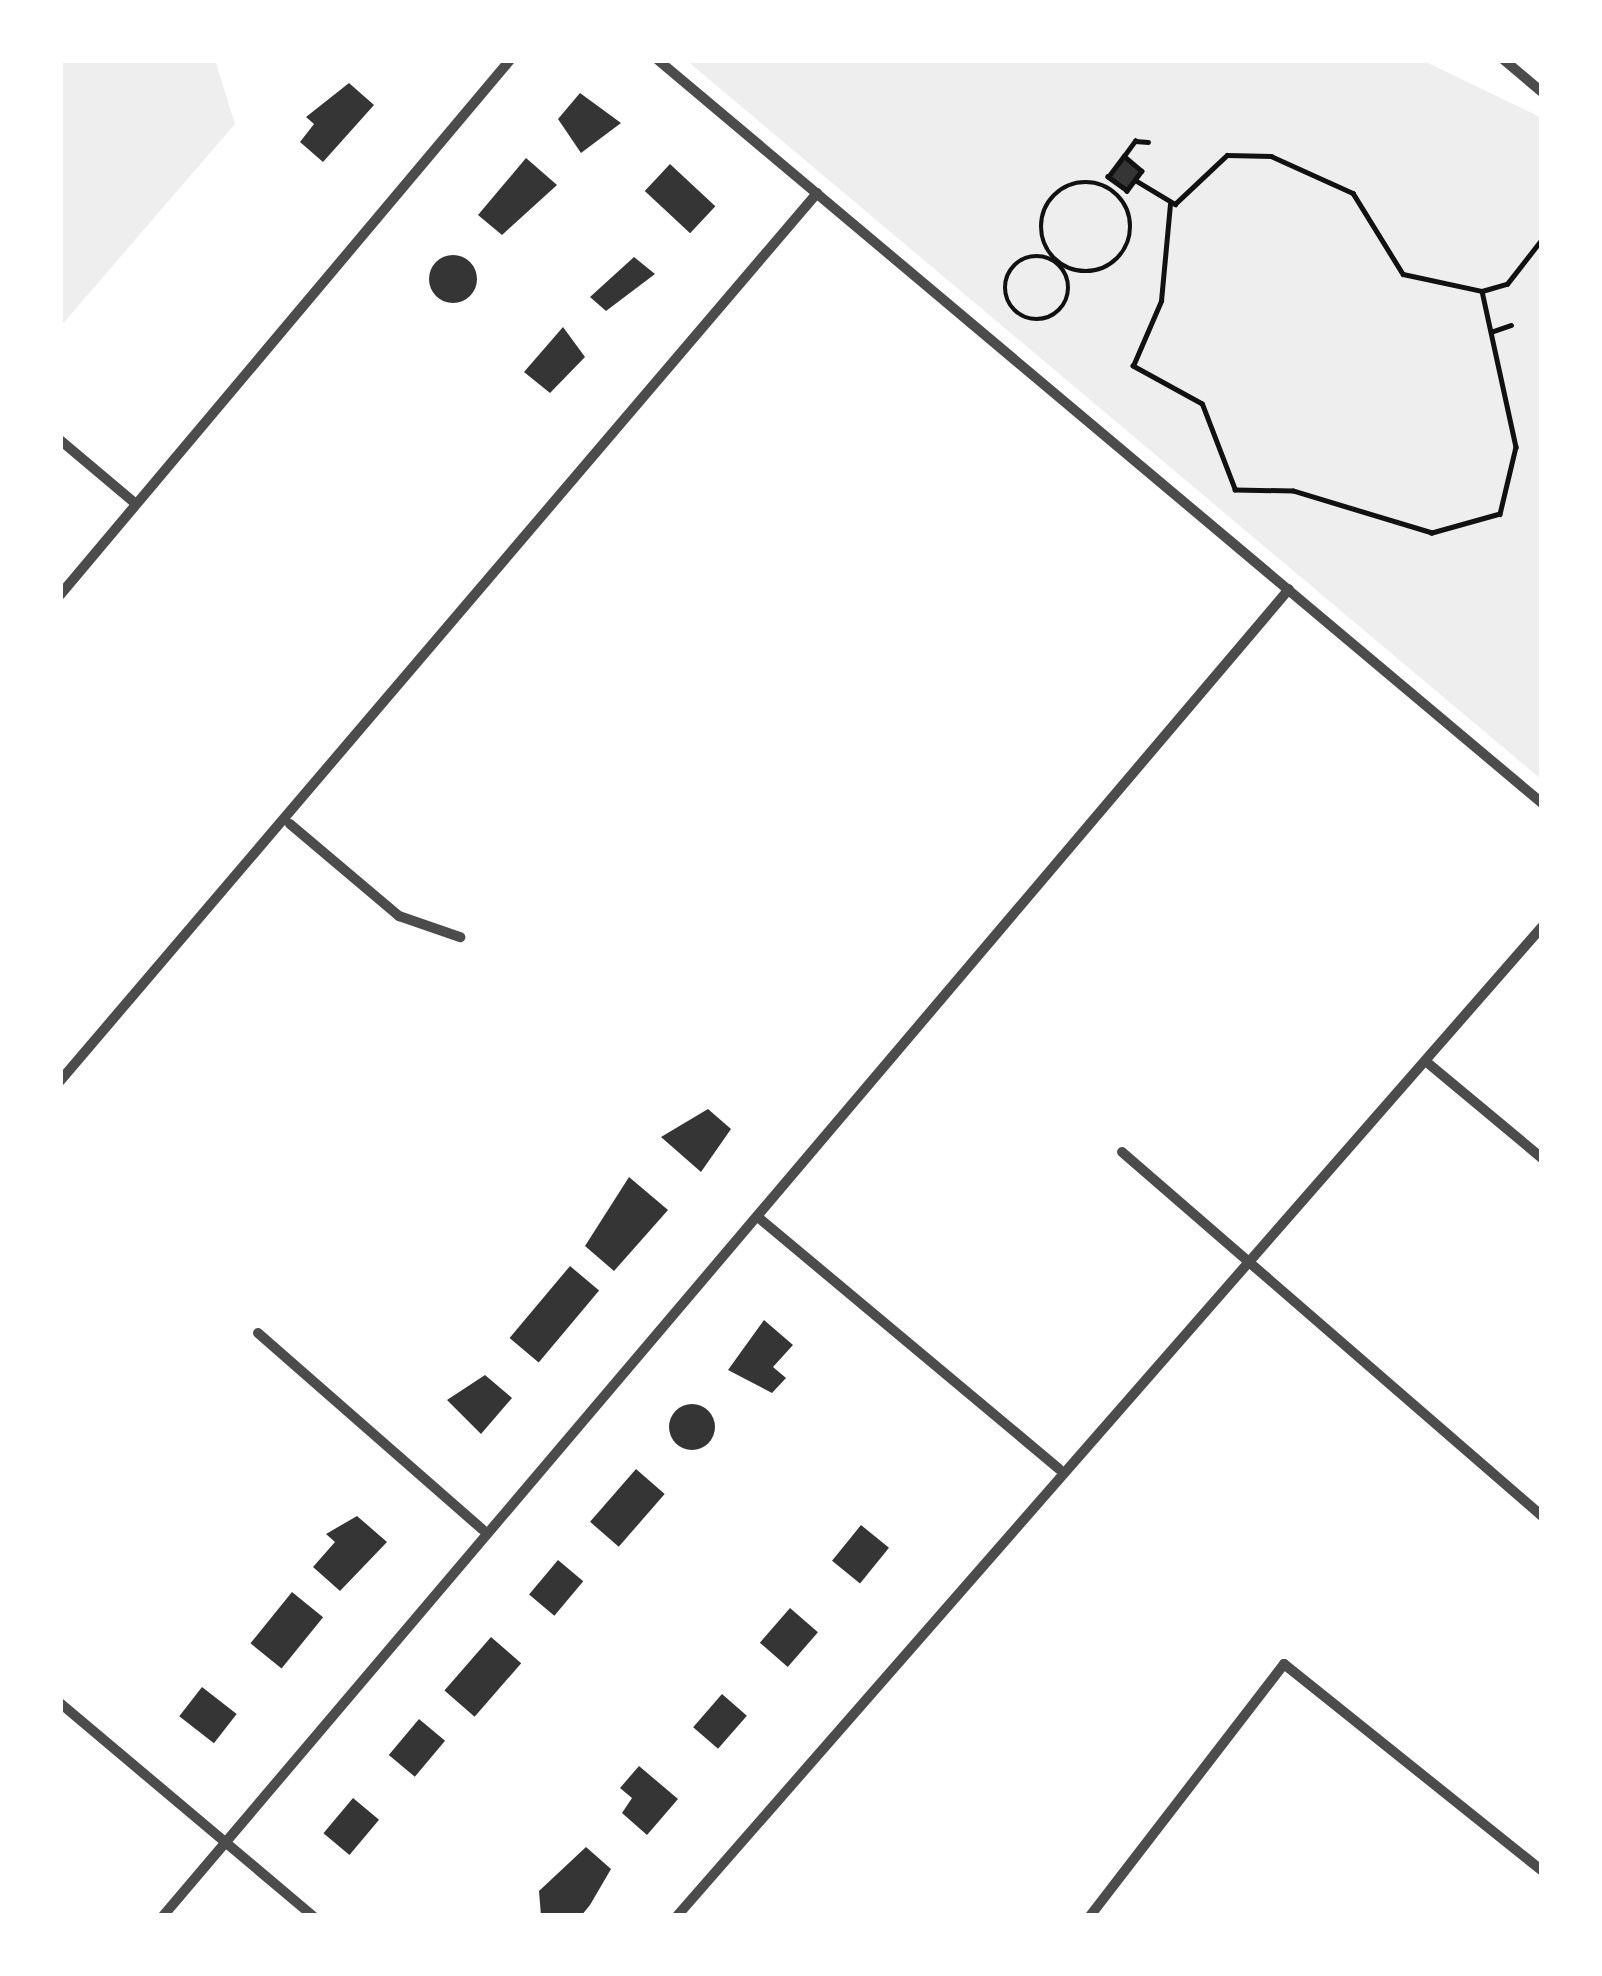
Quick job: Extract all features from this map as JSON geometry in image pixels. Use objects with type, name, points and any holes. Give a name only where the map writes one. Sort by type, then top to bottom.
[{"type":"street","points":[[60,595],[510,60]]},
{"type":"street","points":[[658,60],[1542,803]]},
{"type":"street","points":[[1504,60],[1542,92]]},
{"type":"street","points":[[60,1081],[290,824],[818,193]]},
{"type":"street","points":[[60,440],[136,504]]},
{"type":"street","points":[[163,1916],[482,1529],[759,1218],[1289,589]]},
{"type":"street","points":[[290,824],[399,916],[460,937]]},
{"type":"street","points":[[677,1916],[1059,1469],[1251,1270],[1542,927]]},
{"type":"street","points":[[1429,1064],[1542,1158]]},
{"type":"street","points":[[1122,1152],[1251,1270],[1542,1516]]},
{"type":"street","points":[[759,1218],[1059,1469]]},
{"type":"street","points":[[258,1333],[482,1529]]},
{"type":"street","points":[[1090,1916],[1284,1664],[1542,1871]]},
{"type":"street","points":[[60,1703],[313,1916]]},
{"type":"path","points":[[1124,156],[1142,171],[1127,191],[1115,187],[1086,182],[1050,200],[1040,225],[1057,262],[1066,302],[1042,319],[1015,312],[1004,286],[1017,262],[1057,262],[1084,272],[1122,254],[1131,228],[1115,187],[1108,177],[1124,156],[1148,142]]},
{"type":"path","points":[[1482,292],[1517,468],[1492,520],[1432,533],[1293,491],[1241,493],[1202,404],[1133,366],[1161,302],[1170,204],[1227,155],[1270,156],[1353,193],[1403,274],[1482,292],[1507,284],[1542,239]]},
{"type":"path","points":[[1135,180],[1170,204]]},
{"type":"path","points":[[1492,332],[1511,325]]},
{"type":"shaded area","points":[[60,60],[215,60],[235,124],[60,327]]},
{"type":"shaded area","points":[[686,60],[1422,60],[1542,118],[1542,780]]},
{"type":"building","points":[[349,83],[374,105],[323,162],[300,142],[314,124],[306,117]]},
{"type":"building","points":[[580,93],[621,123],[581,153],[558,119]]},
{"type":"building","points":[[526,158],[557,185],[502,235],[478,215]]},
{"type":"building","points":[[1124,159],[1140,171],[1126,189],[1110,177]]},
{"type":"building","points":[[670,164],[715,206],[690,233],[645,191]]},
{"type":"building","points":[[453,255],[470,262],[477,279],[470,296],[453,303],[436,296],[429,279],[436,262]]},
{"type":"building","points":[[634,257],[655,274],[606,311],[590,297]]},
{"type":"building","points":[[563,327],[585,357],[550,393],[524,372]]},
{"type":"building","points":[[708,1109],[731,1129],[701,1172],[661,1137]]},
{"type":"building","points":[[629,1177],[668,1210],[614,1271],[585,1246]]},
{"type":"building","points":[[570,1266],[599,1290],[539,1362],[510,1338]]},
{"type":"building","points":[[764,1320],[793,1345],[773,1367],[786,1378],[772,1393],[728,1370]]},
{"type":"building","points":[[485,1375],[512,1398],[481,1434],[447,1400]]},
{"type":"building","points":[[692,1404],[708,1411],[715,1427],[708,1443],[692,1450],[676,1443],[669,1427],[676,1411]]},
{"type":"building","points":[[636,1469],[665,1494],[619,1547],[590,1522]]},
{"type":"building","points":[[357,1516],[387,1542],[340,1591],[313,1567],[335,1542],[326,1534]]},
{"type":"building","points":[[861,1525],[889,1548],[860,1583],[832,1561]]},
{"type":"building","points":[[558,1560],[583,1581],[554,1616],[529,1594]]},
{"type":"building","points":[[292,1592],[323,1617],[282,1668],[250,1643]]},
{"type":"building","points":[[790,1608],[818,1632],[788,1667],[760,1643]]},
{"type":"building","points":[[491,1637],[521,1663],[475,1717],[444,1691]]},
{"type":"building","points":[[202,1687],[237,1714],[214,1743],[179,1716]]},
{"type":"building","points":[[722,1694],[747,1716],[718,1749],[693,1727]]},
{"type":"building","points":[[419,1719],[445,1741],[415,1777],[389,1755]]},
{"type":"building","points":[[639,1766],[678,1799],[647,1835],[622,1813],[632,1798],[620,1788]]},
{"type":"building","points":[[353,1798],[379,1820],[349,1855],[323,1833]]},
{"type":"building","points":[[586,1847],[611,1869],[590,1905],[581,1916],[541,1916],[539,1891]]}]
